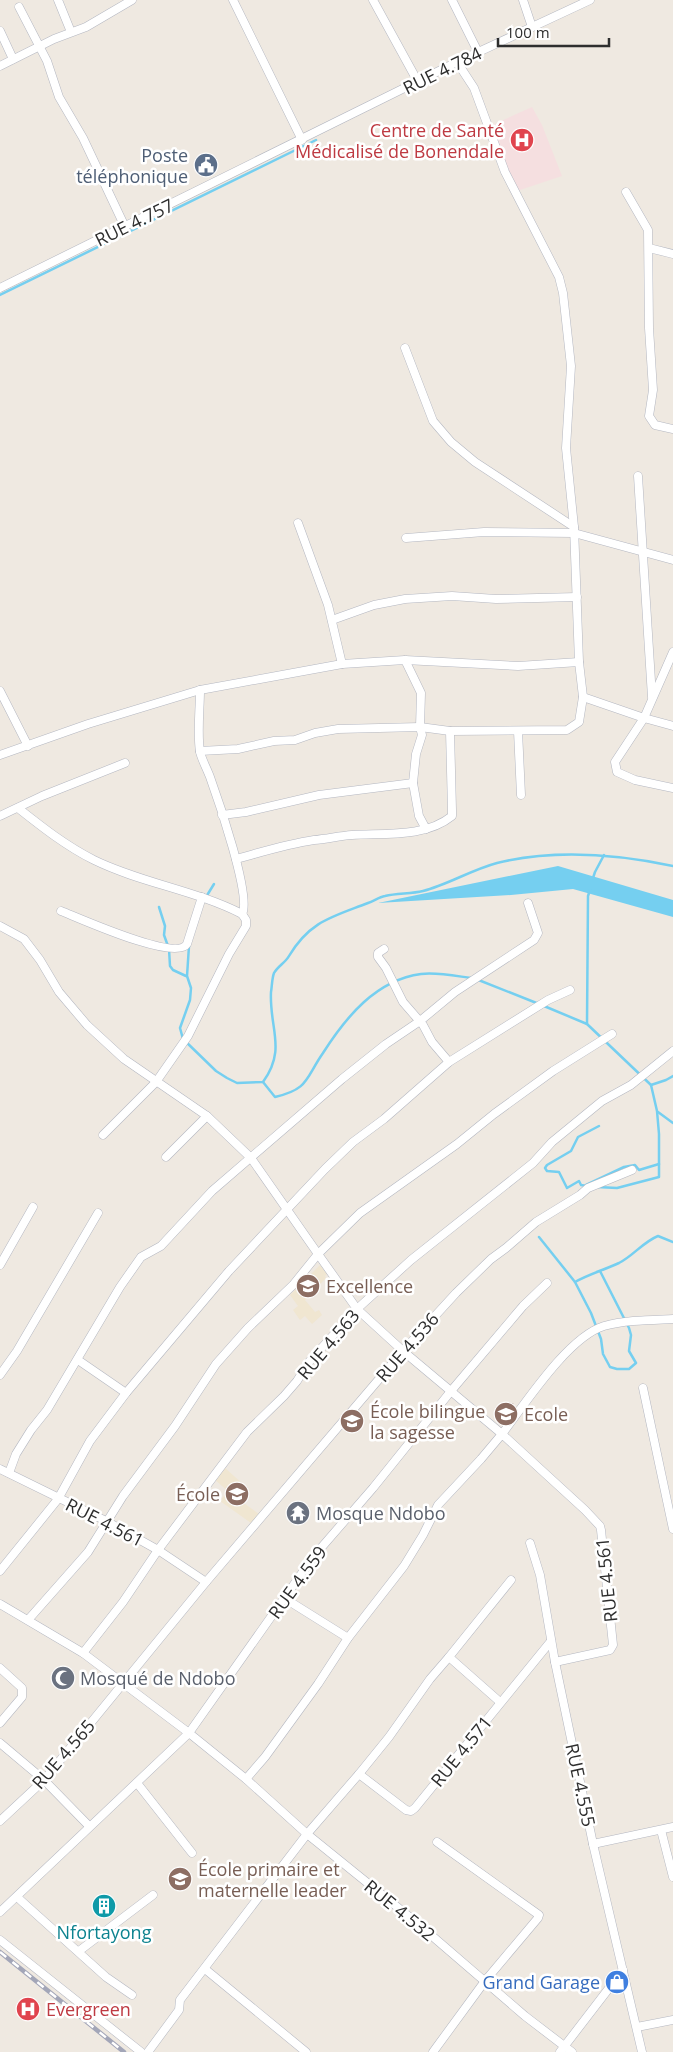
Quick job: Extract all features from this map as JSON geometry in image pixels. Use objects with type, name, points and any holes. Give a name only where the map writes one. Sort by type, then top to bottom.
[{"type":"street","points":[[58,0],[71,32]]},
{"type":"street","points":[[0,66],[39,46],[86,27],[132,0]]},
{"type":"street","points":[[232,0],[302,140]]},
{"type":"street","points":[[373,0],[418,82]]},
{"type":"street","points":[[452,0],[478,52]]},
{"type":"street","points":[[523,0],[532,27]]},
{"type":"street","name":"RUE 4.784","points":[[349,116],[532,27],[576,3],[590,0]]},
{"type":"street","points":[[19,7],[47,61],[59,97],[83,138],[125,227]]},
{"type":"street","points":[[0,30],[13,59]]},
{"type":"street","points":[[200,751],[238,749],[274,741],[295,740],[315,733],[338,729],[420,727],[450,731],[567,730],[579,722],[583,697],[579,662],[574,530],[566,448],[571,366],[563,293],[554,268],[505,172],[474,88],[457,62]]},
{"type":"street","name":"RUE 4.757","points":[[0,288],[349,116]]},
{"type":"street","points":[[626,192],[648,230],[649,328],[653,390],[649,416],[655,424],[673,429]]},
{"type":"street","points":[[649,248],[673,254]]},
{"type":"street","points":[[405,348],[433,421],[451,442],[475,462],[574,530],[673,560]]},
{"type":"street","points":[[638,476],[652,698]]},
{"type":"street","points":[[298,523],[332,620],[342,664]]},
{"type":"street","points":[[406,538],[484,532],[574,530]]},
{"type":"street","points":[[332,620],[374,605],[405,599],[452,596],[496,599],[577,597]]},
{"type":"street","points":[[673,652],[644,718],[615,762],[617,772],[635,780],[673,788]]},
{"type":"street","points":[[0,755],[88,724],[200,690],[342,664],[405,660],[518,666],[579,662]]},
{"type":"street","points":[[405,660],[421,693],[420,727],[422,735],[416,754],[412,783],[419,816],[426,829]]},
{"type":"street","points":[[200,690],[200,751],[236,859],[245,902],[245,910],[242,914]]},
{"type":"street","points":[[0,691],[28,746]]},
{"type":"street","points":[[583,697],[673,726]]},
{"type":"street","points":[[236,859],[311,841],[351,835],[383,834],[426,829],[447,820],[452,816],[450,731]]},
{"type":"street","points":[[518,731],[521,795]]},
{"type":"street","points":[[0,816],[42,796],[125,763]]},
{"type":"street","points":[[222,815],[246,812],[319,795],[412,783]]},
{"type":"street","points":[[18,808],[57,839],[94,860],[137,877],[202,896],[242,914],[246,920],[246,926],[229,954],[188,1036],[156,1082],[103,1135]]},
{"type":"street","points":[[61,911],[156,947],[180,949],[185,948],[187,944],[202,896]]},
{"type":"street","points":[[9,1473],[16,1454],[31,1430],[47,1410],[120,1287],[141,1257],[161,1246],[212,1191],[294,1118],[342,1079],[386,1044],[420,1021],[455,992],[512,956],[537,936],[537,927],[528,902]]},
{"type":"street","name":"RUE 4.561","points":[[0,926],[24,939],[40,960],[59,992],[87,1025],[124,1059],[207,1116],[251,1158],[357,1309],[403,1351],[502,1434],[600,1526],[613,1645],[610,1650],[555,1662]]},
{"type":"street","points":[[384,948],[378,954],[378,957],[386,968],[403,1002],[420,1021],[432,1042],[449,1062]]},
{"type":"street","points":[[0,1571],[58,1498],[90,1441],[126,1393],[229,1270],[287,1209],[353,1142],[384,1119],[449,1062],[548,1000],[570,990]]},
{"type":"street","points":[[28,1620],[88,1552],[106,1521],[175,1426],[216,1364],[248,1328],[293,1285],[318,1254],[360,1213],[553,1071],[612,1034]]},
{"type":"street","name":"RUE 4.563","points":[[83,1653],[123,1602],[158,1550],[247,1432],[284,1396],[297,1381],[308,1363],[357,1309],[418,1254],[533,1163],[552,1142],[602,1101],[631,1085],[673,1052]]},
{"type":"street","points":[[166,1157],[207,1116]]},
{"type":"street","name":"RUE 4.536","points":[[123,1683],[206,1582],[403,1351],[456,1293],[491,1259],[525,1230],[588,1188],[632,1170]]},
{"type":"street","points":[[0,1265],[33,1207]]},
{"type":"street","points":[[0,1375],[17,1351],[98,1212]]},
{"type":"street","name":"RUE 4.559","points":[[189,1733],[314,1556],[373,1488],[451,1391],[523,1306],[547,1284]]},
{"type":"street","points":[[246,1779],[265,1757],[299,1711],[348,1638],[404,1566],[423,1535],[438,1505],[502,1434],[562,1356],[589,1333],[603,1326],[634,1321],[673,1319]]},
{"type":"street","points":[[78,1360],[126,1393]]},
{"type":"street","points":[[643,1388],[673,1529]]},
{"type":"street","name":"RUE 4.561","points":[[0,1469],[106,1521],[158,1550],[206,1582]]},
{"type":"street","name":"RUE 4.555","points":[[530,1543],[540,1575],[555,1662],[593,1844],[642,2052]]},
{"type":"street","points":[[148,2052],[179,2010],[180,2000],[307,1834],[389,1737],[430,1679],[511,1580]]},
{"type":"street","points":[[284,1598],[348,1638]]},
{"type":"street","name":"RUE 4.532","points":[[0,1604],[83,1653],[189,1733],[246,1779],[307,1834],[485,1981],[563,2049],[572,2052]]},
{"type":"street","name":"RUE 4.571","points":[[359,1774],[406,1810],[411,1811],[551,1641]]},
{"type":"street","points":[[449,1657],[500,1702]]},
{"type":"street","points":[[0,1668],[22,1688],[23,1693],[22,1697],[0,1723]]},
{"type":"street","name":"RUE 4.565","points":[[0,1821],[44,1780],[123,1683]]},
{"type":"street","points":[[0,1912],[189,1733]]},
{"type":"street","points":[[0,1743],[44,1780],[89,1826]]},
{"type":"street","points":[[137,1783],[192,1852]]},
{"type":"street","points":[[593,1844],[673,1827]]},
{"type":"street","points":[[661,1830],[673,1877]]},
{"type":"street","points":[[433,2052],[485,1981],[539,1915],[437,1842]]},
{"type":"street","points":[[79,1951],[153,1895]]},
{"type":"street","points":[[17,1897],[106,1977],[132,1995]]},
{"type":"street","points":[[0,1940],[141,2052]]},
{"type":"street","points":[[205,1969],[306,2052]]},
{"type":"street","points":[[563,2049],[623,1970]]},
{"type":"street","points":[[637,2027],[673,2020]]},
{"type":"shaded area","name":"Centre de Santé Médicalisé de Bonendale","points":[[532,107],[542,125],[562,176],[517,191],[490,126]]},
{"type":"shaded area","name":"Excellence","points":[[320,1265],[327,1274],[326,1278],[305,1300],[315,1312],[319,1310],[322,1315],[312,1324],[305,1316],[300,1320],[293,1310],[298,1306],[290,1295]]},
{"type":"shaded area","name":"École","points":[[224,1467],[244,1485],[243,1487],[247,1491],[238,1499],[259,1514],[251,1523],[220,1501],[227,1492],[230,1493],[214,1479]]},
{"type":"water","points":[[558,866],[673,900],[673,917],[573,889],[511,895],[378,903]]},
{"type":"waterway","points":[[0,295],[316,140]]},
{"type":"waterway","points":[[189,946],[187,976],[191,988],[190,1000],[180,1028],[183,1039],[216,1071],[227,1078],[237,1083],[263,1082],[270,1070],[276,1049],[271,1005],[274,973],[305,935],[323,922],[383,897],[423,891],[487,866],[519,859],[541,856],[585,855],[629,858],[673,866]]},
{"type":"waterway","points":[[593,878],[604,855]]},
{"type":"waterway","points":[[206,897],[214,884]]},
{"type":"waterway","points":[[587,1024],[588,896],[590,890]]},
{"type":"waterway","points":[[159,907],[165,926],[164,935],[169,949],[170,966],[173,970],[186,976]]},
{"type":"waterway","points":[[263,1082],[275,1097],[286,1094],[300,1086],[305,1082],[332,1040],[352,1014],[376,992],[390,984],[421,974],[446,974],[471,978]]},
{"type":"waterway","points":[[476,979],[539,1004]]},
{"type":"waterway","points":[[544,1006],[587,1024],[651,1085],[657,1111],[659,1177],[617,1188],[597,1187]]},
{"type":"waterway","points":[[651,1085],[673,1076]]},
{"type":"waterway","points":[[658,1112],[673,1123]]},
{"type":"waterway","points":[[587,1186],[581,1185],[579,1181],[567,1188],[559,1172],[547,1171],[545,1168],[571,1151],[578,1137],[599,1126]]},
{"type":"waterway","points":[[586,1185],[624,1167],[635,1165],[639,1170],[659,1164]]},
{"type":"waterway","points":[[575,1282],[619,1263],[658,1236],[673,1242]]},
{"type":"waterway","points":[[539,1237],[575,1282],[591,1313],[601,1339],[603,1354],[610,1367],[629,1369],[636,1363],[629,1351],[631,1335],[629,1328],[600,1271]]},
{"type":"railway","points":[[0,1952],[124,2052]]},
{"type":"place","name":"Centre de Santé Médicalisé de Bonendale","points":[[522,140]]},
{"type":"place","name":"Poste téléphonique","points":[[206,165]]},
{"type":"place","name":"Excellence","points":[[308,1286]]},
{"type":"place","name":"Ecole","points":[[506,1414]]},
{"type":"place","name":"École bilingue la sagesse","points":[[352,1421]]},
{"type":"place","name":"École","points":[[237,1494]]},
{"type":"place","name":"Mosque Ndobo","points":[[298,1513]]},
{"type":"place","name":"Mosqué de Ndobo","points":[[63,1678]]},
{"type":"place","name":"École primaire et maternelle leader","points":[[180,1879]]},
{"type":"place","name":"Nfortayong","points":[[104,1906]]},
{"type":"place","name":"Grand Garage","points":[[617,1982]]},
{"type":"place","name":"Evergreen","points":[[28,2009]]}]
